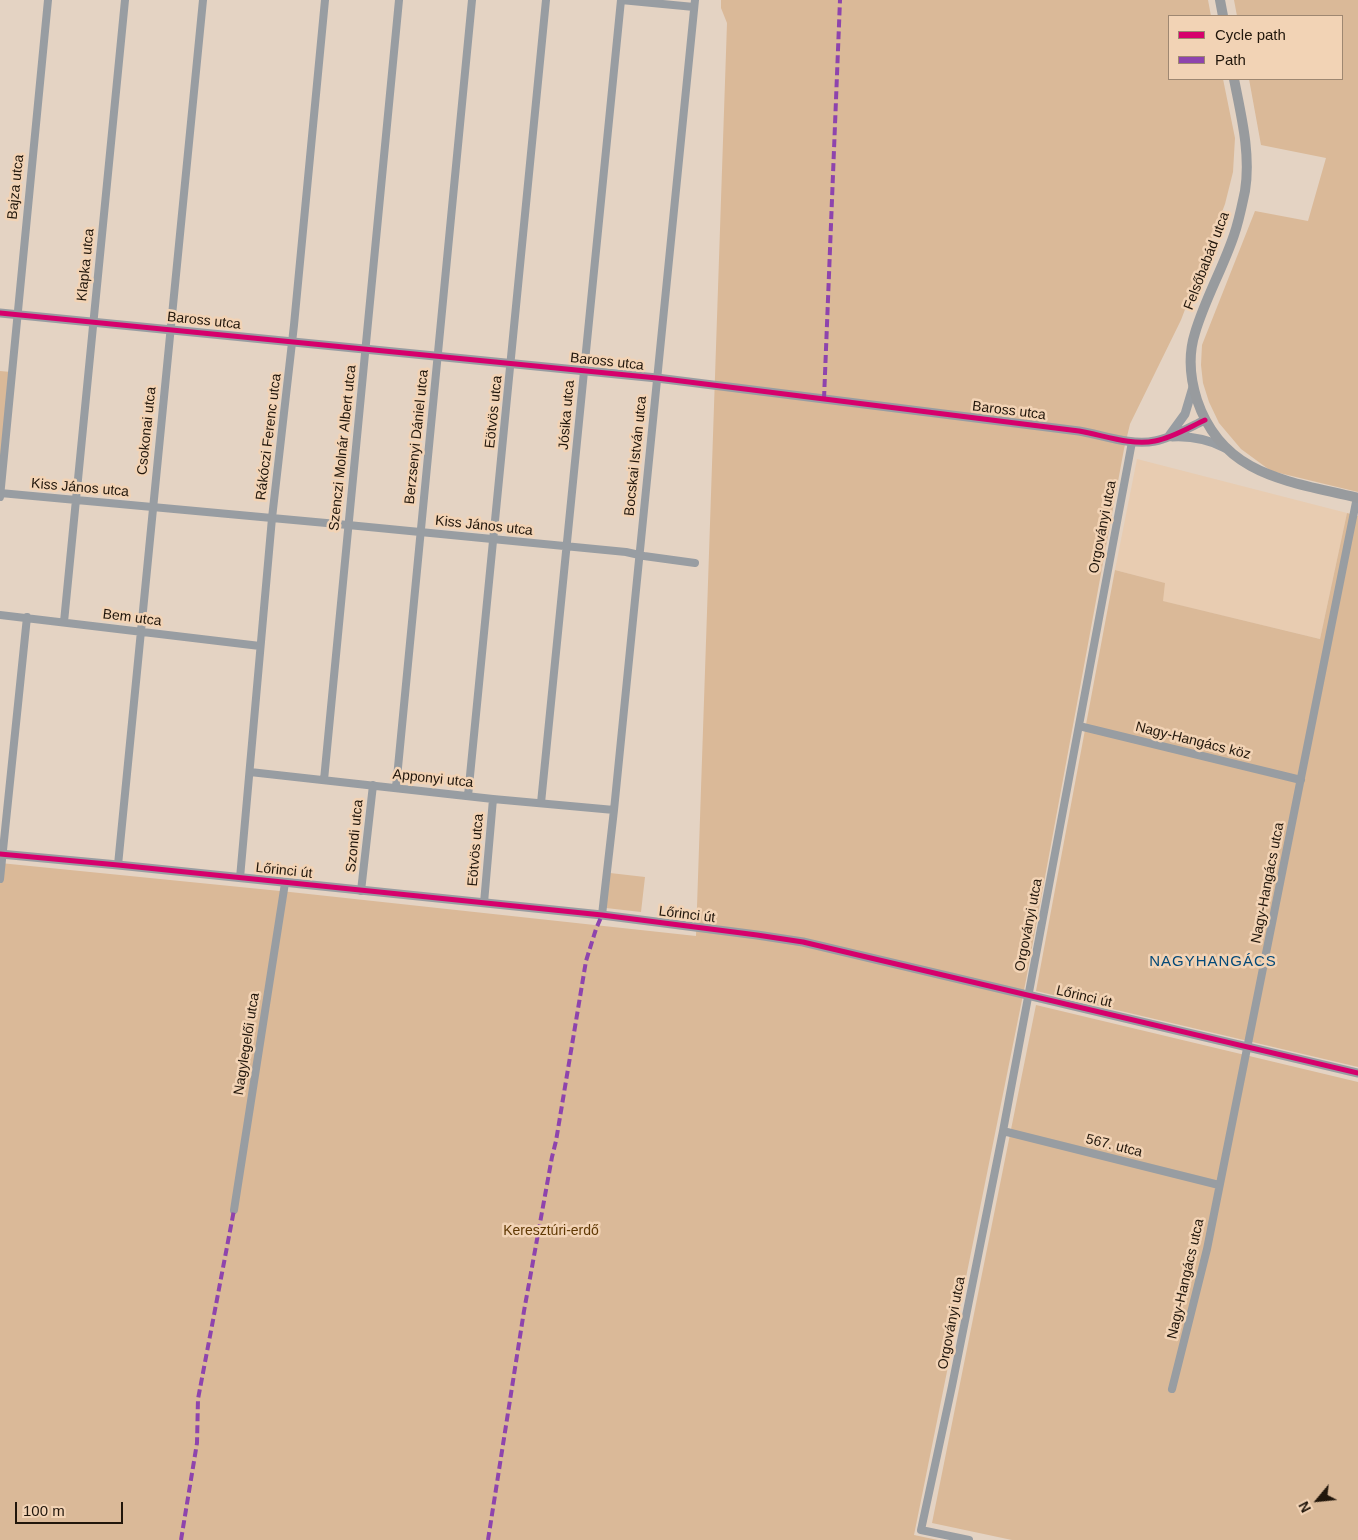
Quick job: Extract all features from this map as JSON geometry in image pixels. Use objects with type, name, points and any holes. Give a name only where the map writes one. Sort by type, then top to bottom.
[{"type":"main road","points":[[1220,0],[1223,15]]},
{"type":"main road","name":"Felsőbabád utca","points":[[1205,420],[1193,387],[1190,362],[1195,333],[1235,234],[1247,174],[1246,147],[1234,80]]},
{"type":"main road","name":"Baross utca","points":[[1205,420],[1216,438],[1244,464],[1276,478],[1357,498]]},
{"type":"street","name":"Bajza utca","points":[[0,496],[16,314],[48,0]]},
{"type":"street","name":"Klapka utca","points":[[64,622],[125,0]]},
{"type":"street","name":"Csokonai utca","points":[[118,865],[202,0]]},
{"type":"street","name":"Rákóczi Ferenc utca","points":[[240,878],[272,518],[292,342],[325,0]]},
{"type":"street","name":"Szenczi Molnár Albert utca","points":[[324,780],[399,0]]},
{"type":"street","name":"Berzsenyi Dániel utca","points":[[396,788],[472,0]]},
{"type":"street","name":"Eötvös utca","points":[[468,796],[512,364],[546,0]]},
{"type":"street","points":[[621,0],[695,3]]},
{"type":"street","name":"Jósika utca","points":[[541,803],[621,0]]},
{"type":"street","name":"Bocskai István utca","points":[[602,915],[695,3]]},
{"type":"street","name":"Baross utca","points":[[0,312],[656,378],[1079,430],[1132,442],[1156,441],[1167,438],[1205,420]]},
{"type":"street","points":[[1167,438],[1185,414],[1193,387]]},
{"type":"street","name":"Baross utca","points":[[1167,438],[1201,439],[1227,449]]},
{"type":"street","name":"Orgoványi utca","points":[[969,1540],[921,1530],[1003,1131],[1132,442]]},
{"type":"street","name":"Kiss János utca","points":[[0,493],[626,552],[695,562]]},
{"type":"street","name":"Nagy-Hangács utca","points":[[1172,1388],[1207,1250],[1357,498]]},
{"type":"street","name":"Bem utca","points":[[0,615],[260,646]]},
{"type":"street","points":[[0,879],[1,854],[27,617]]},
{"type":"street","name":"Nagy-Hangács köz","points":[[1079,726],[1301,780]]},
{"type":"street","name":"Apponyi utca","points":[[250,772],[494,799],[614,810]]},
{"type":"street","name":"Szondi utca","points":[[361,890],[373,785]]},
{"type":"street","name":"Eötvös utca","points":[[484,903],[494,799]]},
{"type":"street","name":"Lőrinci út","points":[[1,854],[602,915],[804,942],[1358,1073]]},
{"type":"street","name":"Nagylegelői utca","points":[[234,1210],[285,883]]},
{"type":"street","name":"567. utca","points":[[1003,1131],[1219,1185]]},
{"type":"shaded area","points":[[1137,459],[1347,513],[1320,639],[1162,601],[1164,583],[1115,570]]},
{"type":"green space","name":"Keresztúri-erdő","points":[[721,0],[1208,0],[1211,15],[1168,15],[1168,80],[1223,80],[1235,138],[1233,172],[1225,204],[1181,320],[1130,424],[1124,449],[1026,980],[914,1535],[938,1540],[0,1540],[0,863],[696,936],[727,23],[721,8]]},
{"type":"green space","points":[[1234,0],[1358,0],[1358,492],[1271,471],[1241,449],[1219,423],[1203,383],[1201,365],[1202,345],[1255,211],[1308,221],[1326,158],[1261,145],[1249,80],[1343,80],[1343,15],[1237,15]]},
{"type":"green space","points":[[0,371],[11,372],[0,493]]},
{"type":"green space","points":[[1347,513],[1358,516],[1358,1067],[1036,991],[1115,570],[1165,583],[1163,601],[1320,639]]},
{"type":"green space","points":[[610,873],[645,877],[641,912],[606,908]]},
{"type":"green space","points":[[1036,1005],[1358,1082],[1358,1540],[1012,1540],[932,1523]]},
{"type":"marked path","points":[[824,399],[840,0]]},
{"type":"marked path","points":[[488,1540],[524,1311],[556,1141],[586,961],[602,915]]},
{"type":"marked path","points":[[181,1540],[197,1443],[198,1399],[234,1210]]},
{"type":"cycle path","points":[[0,313],[657,378],[1079,431],[1136,442],[1161,440],[1205,420]]},
{"type":"cycle path","points":[[0,854],[602,915],[803,942],[1358,1073]]},
{"type":"district","name":"NAGYHANGÁCS","points":[[1213,962]]}]
